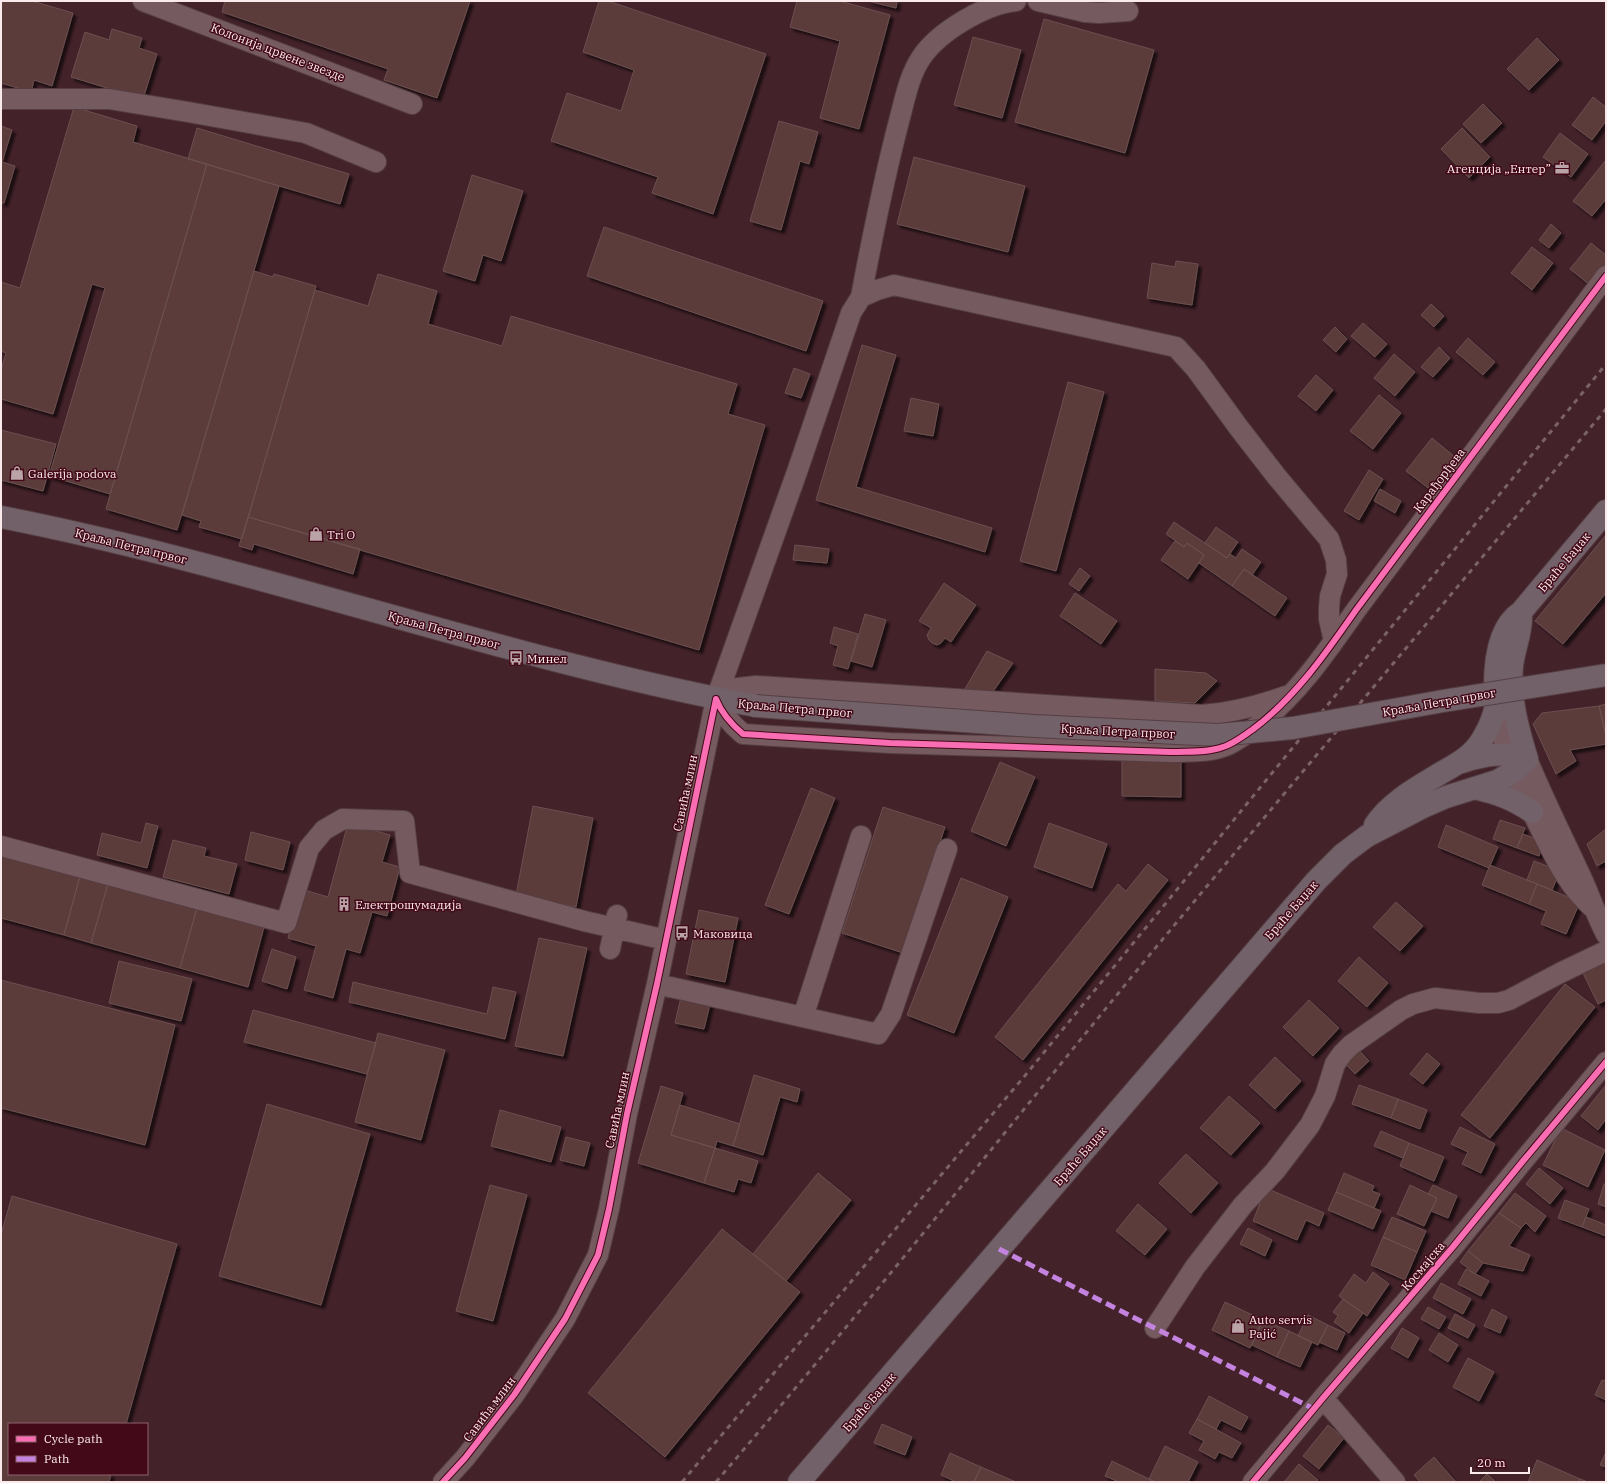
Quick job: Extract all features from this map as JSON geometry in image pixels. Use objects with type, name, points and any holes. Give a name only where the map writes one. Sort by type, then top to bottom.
[{"type":"main road","name":"Браће Баџак","points":[[1367,836],[1389,809],[1473,752],[1482,740],[1490,725],[1497,704],[1496,668],[1500,644],[1512,621],[1522,612],[1606,511]]},
{"type":"main road","name":"Краља Петра првог","points":[[1,517],[159,552],[594,671],[716,699],[756,706],[1034,726],[1218,735],[1294,728],[1443,700],[1606,675]]},
{"type":"main road","points":[[1458,763],[1481,756],[1516,761],[1516,720],[1512,688],[1512,666],[1521,624],[1522,612]]},
{"type":"main road","name":"Браће Баџак","points":[[799,1482],[1316,881],[1343,854],[1367,836],[1423,807],[1446,797],[1496,781],[1516,761]]},
{"type":"main road","points":[[1474,788],[1504,796],[1532,812]]},
{"type":"street","name":"Колонија црвене звезде","points":[[144,1],[412,104]]},
{"type":"street","name":"Савића млин","points":[[443,1482],[465,1458],[527,1376],[566,1319],[598,1255],[609,1209],[627,1114],[657,984],[716,699],[798,470],[851,313],[861,296],[891,154],[915,67],[929,47],[955,26],[992,7],[1016,1]]},
{"type":"street","points":[[1038,1],[1085,12],[1114,13],[1128,11]]},
{"type":"street","points":[[1,99],[109,99],[188,112],[306,133],[376,162]]},
{"type":"street","name":"Карађорђева","points":[[716,699],[725,716],[732,725],[743,734],[890,743],[1171,752],[1210,750],[1224,747],[1242,737],[1258,725],[1289,695],[1318,663],[1606,276]]},
{"type":"street","points":[[861,296],[894,286],[1176,347],[1196,370],[1277,477],[1328,539],[1336,560],[1336,574],[1330,596],[1329,608],[1329,619],[1334,641]]},
{"type":"street","points":[[716,699],[738,688],[756,686],[1202,715],[1238,710],[1289,695]]},
{"type":"street","points":[[1497,704],[1502,737],[1516,761],[1540,792],[1587,890],[1593,908],[1606,934]]},
{"type":"street","points":[[1516,761],[1532,812],[1562,871],[1572,886],[1593,908]]},
{"type":"street","points":[[1,846],[286,923],[309,848],[324,830],[343,819],[404,821],[410,873],[584,921],[615,922],[666,940]]},
{"type":"street","points":[[804,1017],[861,836]]},
{"type":"street","points":[[657,984],[878,1034],[891,1014],[948,849]]},
{"type":"street","points":[[610,949],[615,922]]},
{"type":"street","points":[[1155,1328],[1187,1279],[1219,1236],[1243,1206],[1275,1171],[1310,1125],[1325,1096],[1335,1064],[1351,1045],[1401,1010],[1413,1004],[1435,998],[1479,1003],[1498,1003],[1509,1000],[1547,979],[1606,951]]},
{"type":"street","name":"Космајска","points":[[1253,1482],[1442,1260],[1606,1062]]},
{"type":"street","points":[[1323,1398],[1395,1482]]},
{"type":"building","points":[[1,1],[32,1],[73,13],[52,86],[34,80],[31,92],[1,83]]},
{"type":"building","points":[[225,1],[470,1],[437,98],[384,80],[388,69],[222,12]]},
{"type":"building","points":[[599,1],[608,1],[766,54],[713,214],[652,193],[658,177],[551,141],[567,93],[621,111],[634,70],[583,52]]},
{"type":"building","points":[[797,1],[840,1],[890,15],[859,129],[820,118],[840,41],[790,27]]},
{"type":"building","points":[[868,1],[897,1],[896,8]]},
{"type":"building","points":[[1044,19],[1154,50],[1125,153],[1015,122]]},
{"type":"building","points":[[112,29],[142,38],[139,48],[157,54],[143,99],[71,77],[85,32],[109,40]]},
{"type":"building","points":[[973,37],[1021,50],[1002,118],[954,105]]},
{"type":"building","points":[[1537,38],[1559,60],[1529,90],[1507,69]]},
{"type":"building","points":[[1593,97],[1606,107],[1606,121],[1592,140],[1572,125]]},
{"type":"building","points":[[1483,104],[1502,123],[1481,143],[1463,124]]},
{"type":"building","points":[[74,107],[137,126],[133,142],[207,164],[110,494],[49,476],[105,288],[92,284],[53,414],[1,399],[1,370],[6,353],[1,351],[1,282],[20,288]]},
{"type":"building","points":[[779,121],[818,132],[809,164],[800,161],[781,230],[750,221]]},
{"type":"building","points":[[1,126],[12,130],[2,162],[15,166],[4,203],[1,203]]},
{"type":"building","points":[[197,128],[349,174],[340,204],[188,159]]},
{"type":"building","points":[[1462,128],[1490,157],[1469,178],[1441,149]]},
{"type":"building","points":[[1560,133],[1588,154],[1571,177],[1543,157]]},
{"type":"building","points":[[914,157],[1025,186],[1008,252],[897,224]]},
{"type":"building","points":[[1606,160],[1606,199],[1592,216],[1573,201]]},
{"type":"building","points":[[207,164],[279,186],[177,530],[106,509]]},
{"type":"building","points":[[472,175],[523,191],[501,261],[483,255],[475,281],[443,271]]},
{"type":"building","points":[[1551,224],[1561,233],[1549,248],[1539,240]]},
{"type":"building","points":[[604,227],[823,301],[806,351],[587,276]]},
{"type":"building","points":[[1591,243],[1606,255],[1606,267],[1591,286],[1570,269]]},
{"type":"building","points":[[1532,247],[1553,263],[1532,290],[1511,273]]},
{"type":"building","points":[[1176,261],[1198,264],[1192,305],[1147,298],[1152,263],[1175,267]]},
{"type":"building","points":[[254,271],[273,277],[274,274],[316,286],[242,539],[199,527],[201,521],[182,515]]},
{"type":"building","points":[[378,274],[437,291],[428,324],[502,346],[511,316],[737,384],[728,414],[765,425],[699,650],[248,517],[315,290],[368,306]]},
{"type":"building","points":[[1431,304],[1444,316],[1434,327],[1421,315]]},
{"type":"building","points":[[1363,323],[1387,344],[1375,357],[1351,336]]},
{"type":"building","points":[[1335,327],[1347,339],[1336,352],[1323,340]]},
{"type":"building","points":[[1468,338],[1495,362],[1483,375],[1456,352]]},
{"type":"building","points":[[862,345],[896,355],[856,487],[992,528],[985,552],[816,500]]},
{"type":"building","points":[[1439,347],[1450,358],[1433,377],[1421,367]]},
{"type":"building","points":[[1394,354],[1415,372],[1395,396],[1374,378]]},
{"type":"building","points":[[794,368],[810,374],[801,398],[785,393]]},
{"type":"building","points":[[1316,375],[1333,390],[1316,411],[1298,396]]},
{"type":"building","points":[[1068,382],[1104,392],[1056,571],[1020,561]]},
{"type":"building","points":[[1379,395],[1401,413],[1373,449],[1350,431]]},
{"type":"building","points":[[911,398],[939,404],[933,436],[904,431]]},
{"type":"building","points":[[1,430],[56,444],[43,491],[1,480]]},
{"type":"building","points":[[1432,438],[1454,456],[1428,488],[1406,471]]},
{"type":"building","points":[[1369,470],[1383,479],[1359,520],[1344,511]]},
{"type":"building","points":[[1380,489],[1401,501],[1395,513],[1374,501]]},
{"type":"building","points":[[248,517],[360,549],[353,574],[254,544],[252,550],[239,546]]},
{"type":"building","points":[[1174,522],[1227,558],[1230,554],[1236,558],[1242,549],[1261,562],[1252,575],[1244,569],[1232,586],[1199,563],[1204,555],[1187,543],[1184,547],[1166,534]]},
{"type":"building","points":[[1216,527],[1238,542],[1227,558],[1205,543]]},
{"type":"building","points":[[1606,535],[1606,593],[1563,644],[1535,621]]},
{"type":"building","points":[[1175,541],[1184,547],[1187,543],[1204,555],[1188,579],[1161,560]]},
{"type":"building","points":[[795,545],[829,549],[827,563],[793,560]]},
{"type":"building","points":[[1080,568],[1090,576],[1079,591],[1069,584]]},
{"type":"building","points":[[1244,569],[1287,598],[1275,616],[1232,586]]},
{"type":"building","points":[[944,583],[976,605],[951,642],[945,638],[937,645],[929,640],[927,635],[931,628],[919,621]]},
{"type":"building","points":[[1075,593],[1117,621],[1101,644],[1060,616]]},
{"type":"building","points":[[865,614],[886,620],[872,667],[851,661]]},
{"type":"building","points":[[834,627],[858,634],[848,669],[833,665],[838,646],[830,643]]},
{"type":"building","points":[[987,651],[1013,663],[992,693],[965,689]]},
{"type":"building","points":[[1155,669],[1206,673],[1217,681],[1195,703],[1155,701]]},
{"type":"building","points":[[1606,704],[1606,736],[1599,706]]},
{"type":"building","points":[[1599,706],[1606,736],[1606,744],[1570,750],[1576,761],[1556,774],[1533,724],[1542,713]]},
{"type":"building","points":[[1122,758],[1181,759],[1181,797],[1122,796]]},
{"type":"building","points":[[1000,762],[1035,777],[1006,846],[971,831]]},
{"type":"building","points":[[811,788],[835,798],[789,914],[765,905]]},
{"type":"building","points":[[533,806],[593,818],[576,907],[516,895]]},
{"type":"building","points":[[883,807],[945,827],[903,953],[842,933]]},
{"type":"building","points":[[1500,820],[1525,828],[1517,848],[1493,839]]},
{"type":"building","points":[[146,823],[158,826],[147,868],[97,855],[102,833],[141,843]]},
{"type":"building","name":"Електрошумадија","points":[[348,823],[390,835],[382,862],[400,867],[387,916],[372,912],[360,953],[346,949],[333,998],[304,990],[316,946],[288,938],[301,889],[328,897]]},
{"type":"building","points":[[1049,823],[1107,844],[1092,888],[1034,867]]},
{"type":"building","points":[[1446,825],[1498,847],[1489,868],[1438,847]]},
{"type":"building","points":[[1606,829],[1606,861],[1597,866],[1587,844]]},
{"type":"building","points":[[251,832],[290,842],[283,870],[245,860]]},
{"type":"building","points":[[1523,834],[1544,842],[1539,856],[1517,848]]},
{"type":"building","points":[[173,840],[206,848],[204,856],[237,864],[229,894],[163,877]]},
{"type":"building","points":[[1,854],[80,876],[64,935],[1,918]]},
{"type":"building","points":[[1534,861],[1560,871],[1552,890],[1527,880]]},
{"type":"building","points":[[1148,864],[1168,880],[1023,1060],[995,1037],[1118,884],[1126,891]]},
{"type":"building","points":[[1490,865],[1537,884],[1529,904],[1482,885]]},
{"type":"building","points":[[80,876],[108,884],[91,943],[64,935]]},
{"type":"building","points":[[961,878],[1008,897],[954,1033],[907,1015]]},
{"type":"building","points":[[108,884],[197,908],[180,968],[91,943]]},
{"type":"building","points":[[1537,884],[1580,902],[1566,934],[1541,924],[1546,911],[1529,904]]},
{"type":"building","points":[[1396,902],[1423,926],[1400,951],[1373,927]]},
{"type":"building","points":[[197,908],[264,927],[248,987],[180,968]]},
{"type":"building","points":[[699,910],[738,918],[725,982],[686,974]]},
{"type":"building","points":[[539,938],[587,948],[563,1056],[515,1046]]},
{"type":"building","points":[[272,949],[296,957],[287,989],[262,981]]},
{"type":"building","points":[[1359,957],[1388,983],[1367,1007],[1338,981]]},
{"type":"building","points":[[1603,960],[1606,967],[1606,1000],[1598,1004],[1582,971]]},
{"type":"building","points":[[119,961],[192,979],[181,1021],[109,1003]]},
{"type":"building","points":[[1,980],[175,1025],[145,1145],[1,1108]]},
{"type":"building","points":[[353,982],[487,1014],[493,987],[516,992],[505,1039],[349,1002]]},
{"type":"building","points":[[1565,984],[1595,1007],[1490,1138],[1461,1115]]},
{"type":"building","points":[[682,993],[711,1000],[704,1029],[675,1023]]},
{"type":"building","points":[[1309,1000],[1339,1028],[1313,1056],[1283,1027]]},
{"type":"building","points":[[253,1010],[376,1043],[367,1074],[244,1042]]},
{"type":"building","points":[[378,1033],[445,1050],[421,1140],[355,1122]]},
{"type":"building","points":[[1358,1049],[1369,1061],[1355,1074],[1341,1059]]},
{"type":"building","points":[[1427,1053],[1440,1064],[1423,1084],[1410,1074]]},
{"type":"building","points":[[1275,1057],[1301,1081],[1275,1109],[1249,1085]]},
{"type":"building","points":[[754,1075],[800,1089],[797,1102],[780,1097],[763,1155],[733,1146]]},
{"type":"building","points":[[1359,1085],[1398,1099],[1391,1118],[1352,1104]]},
{"type":"building","points":[[1606,1085],[1606,1119],[1598,1130],[1581,1116]]},
{"type":"building","points":[[661,1086],[683,1093],[671,1135],[715,1148],[704,1183],[638,1163]]},
{"type":"building","points":[[1229,1096],[1260,1123],[1231,1155],[1200,1128]]},
{"type":"building","points":[[1398,1099],[1427,1110],[1420,1129],[1391,1118]]},
{"type":"building","points":[[267,1104],[370,1134],[321,1305],[219,1276]]},
{"type":"building","points":[[680,1105],[740,1124],[733,1146],[717,1141],[715,1148],[671,1135]]},
{"type":"building","points":[[500,1110],[561,1127],[551,1162],[491,1146]]},
{"type":"building","points":[[1460,1127],[1495,1144],[1481,1173],[1462,1164],[1468,1152],[1451,1144]]},
{"type":"building","points":[[1561,1128],[1605,1150],[1588,1187],[1543,1165]]},
{"type":"building","points":[[1381,1131],[1409,1143],[1403,1158],[1374,1146]]},
{"type":"building","points":[[566,1137],[590,1143],[584,1166],[560,1160]]},
{"type":"building","points":[[1409,1143],[1444,1157],[1434,1181],[1400,1166]]},
{"type":"building","points":[[715,1148],[758,1161],[751,1183],[738,1179],[734,1192],[704,1183]]},
{"type":"building","points":[[1186,1154],[1218,1183],[1191,1213],[1159,1183]]},
{"type":"building","points":[[1539,1168],[1563,1188],[1550,1204],[1526,1184]]},
{"type":"building","points":[[818,1173],[851,1200],[786,1281],[753,1254]]},
{"type":"building","points":[[1344,1173],[1374,1186],[1372,1191],[1380,1194],[1374,1208],[1336,1192]]},
{"type":"building","points":[[1604,1184],[1606,1184],[1606,1207],[1598,1204]]},
{"type":"building","points":[[490,1185],[527,1195],[493,1321],[456,1311]]},
{"type":"building","points":[[1410,1185],[1437,1198],[1424,1226],[1397,1214]]},
{"type":"building","points":[[1433,1185],[1457,1196],[1448,1218],[1431,1211],[1437,1198],[1428,1194]]},
{"type":"building","points":[[1266,1188],[1324,1213],[1319,1226],[1306,1220],[1297,1240],[1253,1221]]},
{"type":"building","points":[[1336,1192],[1381,1211],[1373,1229],[1328,1210]]},
{"type":"building","points":[[1515,1193],[1546,1216],[1535,1232],[1526,1223],[1521,1228],[1499,1213]]},
{"type":"building","points":[[12,1196],[177,1244],[126,1423],[8,1423],[8,1475],[111,1475],[109,1482],[1,1482],[1,1235]]},
{"type":"building","points":[[1565,1200],[1589,1209],[1582,1227],[1558,1218]]},
{"type":"building","points":[[1138,1204],[1167,1229],[1145,1255],[1116,1231]]},
{"type":"building","points":[[1499,1213],[1521,1228],[1509,1246],[1530,1255],[1523,1271],[1483,1263],[1468,1251]]},
{"type":"building","points":[[1392,1217],[1426,1231],[1417,1252],[1383,1237]]},
{"type":"building","points":[[1586,1217],[1606,1225],[1606,1236],[1582,1227]]},
{"type":"building","points":[[1248,1228],[1272,1240],[1265,1256],[1240,1244]]},
{"type":"building","points":[[722,1229],[800,1292],[665,1457],[588,1393]]},
{"type":"building","points":[[1383,1237],[1417,1252],[1405,1280],[1371,1265]]},
{"type":"building","points":[[1468,1251],[1483,1263],[1475,1274],[1460,1262]]},
{"type":"building","points":[[1466,1269],[1489,1281],[1481,1296],[1458,1284]]},
{"type":"building","points":[[1373,1272],[1389,1284],[1367,1316],[1339,1296],[1354,1274],[1366,1283]]},
{"type":"building","points":[[1441,1283],[1471,1299],[1463,1314],[1433,1298]]},
{"type":"building","points":[[1343,1299],[1363,1313],[1349,1333],[1334,1322],[1338,1316],[1333,1312]]},
{"type":"building","points":[[1225,1302],[1263,1320],[1250,1348],[1212,1330]]},
{"type":"building","points":[[1428,1307],[1446,1317],[1439,1329],[1421,1319]]},
{"type":"building","points":[[1492,1309],[1507,1317],[1500,1333],[1484,1326]]},
{"type":"building","points":[[1455,1314],[1475,1325],[1468,1338],[1448,1328]]},
{"type":"building","points":[[1308,1315],[1328,1325],[1318,1345],[1298,1336]]},
{"type":"building","points":[[1263,1320],[1289,1331],[1277,1357],[1252,1345]]},
{"type":"building","points":[[1328,1325],[1345,1333],[1337,1350],[1319,1342]]},
{"type":"building","points":[[1402,1328],[1419,1338],[1408,1358],[1391,1348]]},
{"type":"building","points":[[1289,1331],[1312,1342],[1300,1367],[1277,1357]]},
{"type":"building","points":[[1439,1333],[1458,1345],[1448,1362],[1429,1350]]},
{"type":"building","points":[[1468,1358],[1494,1372],[1479,1401],[1453,1387]]},
{"type":"building","points":[[1602,1380],[1606,1381],[1606,1400],[1595,1395]]},
{"type":"building","points":[[1209,1396],[1248,1417],[1241,1430],[1221,1420],[1216,1429],[1197,1419]]},
{"type":"building","points":[[1197,1419],[1241,1443],[1232,1458],[1219,1452],[1215,1459],[1199,1450],[1204,1441],[1189,1433]]},
{"type":"building","points":[[882,1424],[912,1437],[905,1455],[874,1443]]},
{"type":"building","points":[[1328,1425],[1344,1438],[1319,1469],[1303,1456]]},
{"type":"building","points":[[1165,1446],[1198,1462],[1188,1482],[1155,1482],[1149,1479]]},
{"type":"building","points":[[1606,1452],[1606,1467],[1600,1465]]},
{"type":"building","points":[[950,1453],[981,1467],[974,1482],[956,1482],[941,1475]]},
{"type":"building","points":[[1434,1457],[1456,1482],[1420,1482],[1414,1475]]},
{"type":"building","points":[[1537,1460],[1580,1479],[1579,1482],[1528,1482]]},
{"type":"building","points":[[1112,1461],[1155,1482],[1119,1482],[1105,1476]]},
{"type":"building","points":[[1299,1464],[1318,1480],[1316,1482],[1284,1482]]},
{"type":"building","points":[[981,1467],[1016,1482],[974,1482]]},
{"type":"building","points":[[1487,1474],[1496,1482],[1479,1482]]},
{"type":"building","points":[[1580,1479],[1588,1482],[1579,1482]]},
{"type":"railway","points":[[682,1482],[1028,1072],[1606,364]]},
{"type":"railway","points":[[716,1482],[881,1285],[1152,952],[1606,409]]},
{"type":"marked path","points":[[999,1249],[1314,1409]]},
{"type":"cycle path","points":[[716,699],[727,718],[743,734],[890,743],[1171,752],[1211,750],[1230,744],[1238,740],[1268,717],[1309,674],[1606,276]]},
{"type":"cycle path","points":[[443,1482],[465,1458],[514,1395],[565,1319],[598,1255],[609,1209],[627,1114],[657,984],[716,699]]},
{"type":"cycle path","points":[[1253,1482],[1452,1248],[1606,1062]]},
{"type":"place","name":"Агенција „Ентер”","points":[[1562,168]]},
{"type":"place","name":"Galerija podova","points":[[17,473]]},
{"type":"place","name":"Tri O","points":[[316,534]]},
{"type":"place","name":"Минел","points":[[516,658]]},
{"type":"place","name":"Електрошумадија","points":[[344,904]]},
{"type":"place","name":"Маковица","points":[[682,933]]},
{"type":"place","name":"Auto servis Pajić","points":[[1238,1326]]}]
